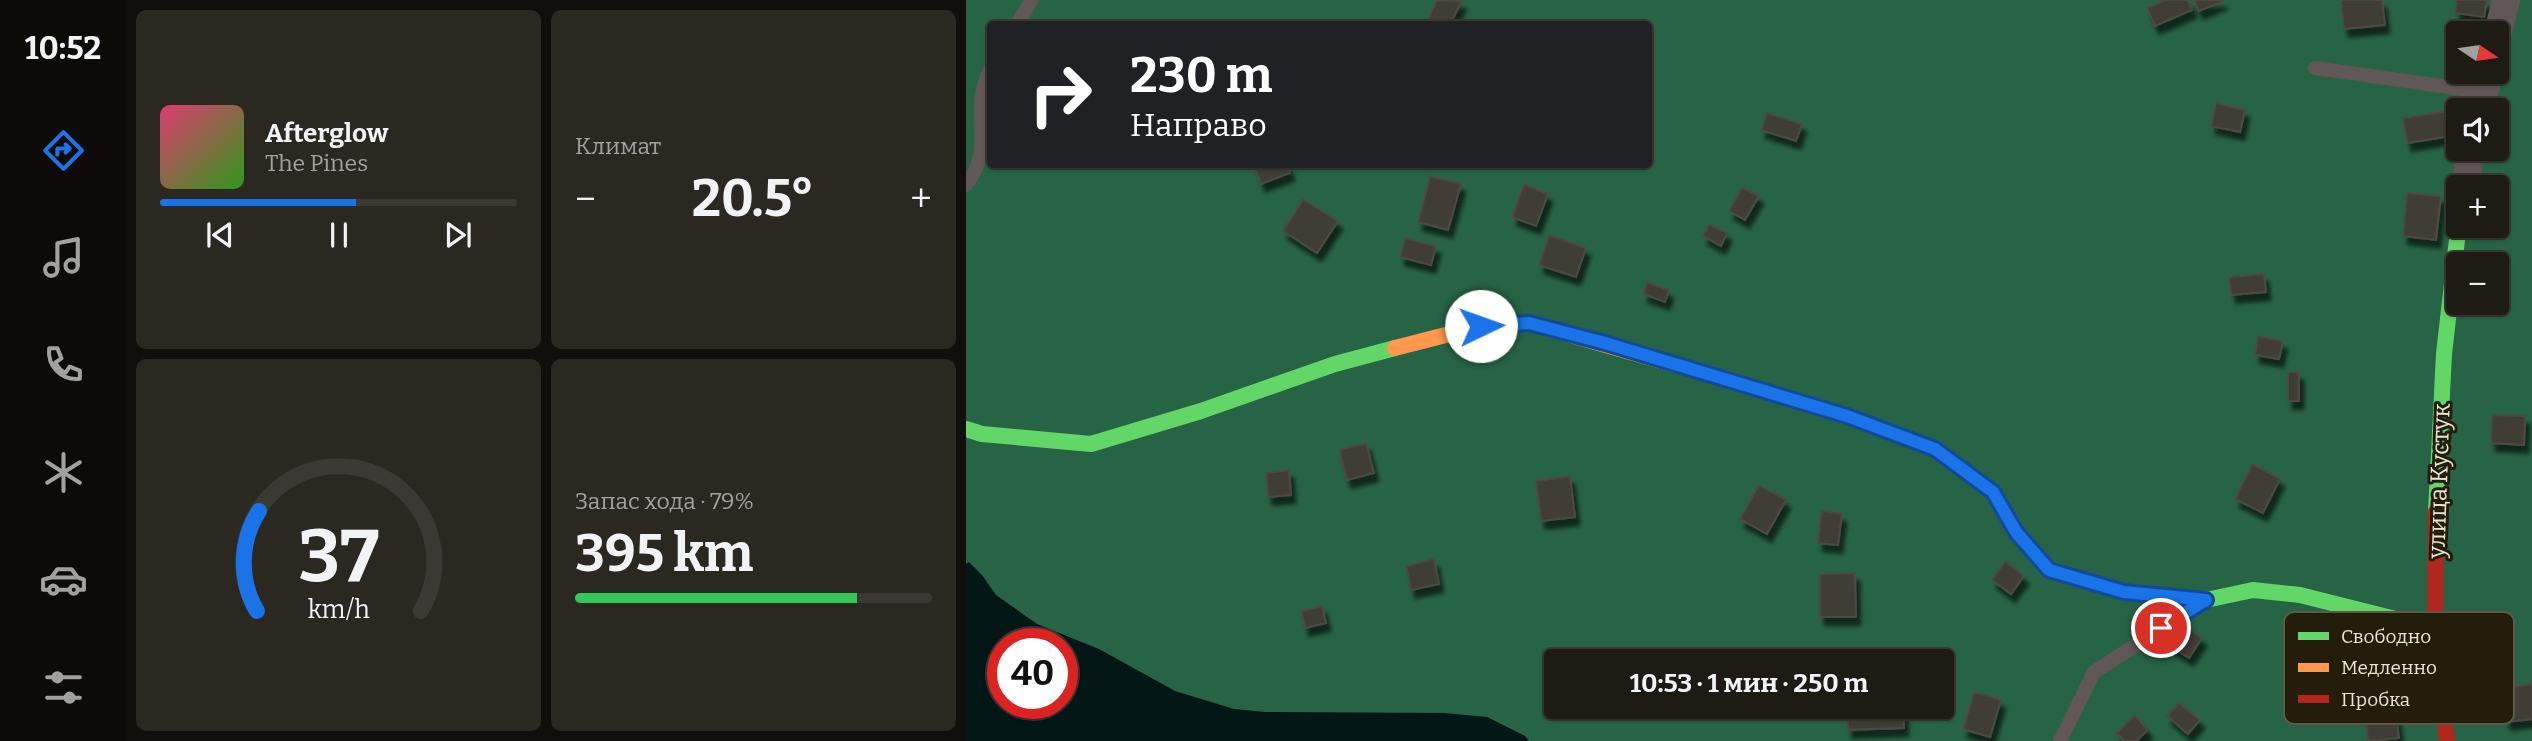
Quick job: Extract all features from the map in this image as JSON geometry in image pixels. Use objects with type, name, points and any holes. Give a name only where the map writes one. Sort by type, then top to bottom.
[{"type":"street","points":[[2501,21],[2507,0]]},
{"type":"street","name":"улица Кустук","points":[[2435,612],[2436,507],[2444,354],[2457,238]]},
{"type":"street","points":[[966,429],[982,434],[1091,444],[1201,411],[1335,364],[1481,326],[1529,323],[1605,343],[1847,416],[1935,449],[1993,492],[2016,532],[2049,570],[2124,592],[2206,600],[2253,590],[2300,595],[2368,612]]},
{"type":"lane","points":[[1019,21],[1032,0]]},
{"type":"lane","points":[[2315,68],[2484,91]]},
{"type":"lane","points":[[966,185],[978,169],[982,150],[980,99],[987,76]]},
{"type":"lane","points":[[2060,741],[2094,671],[2206,600]]},
{"type":"green space","points":[[966,0],[2532,0],[2532,741],[966,741]]},
{"type":"shaded area","points":[[969,562],[996,595],[1047,628],[987,628],[987,719],[1078,719],[1078,641],[1099,649],[1175,691],[1234,709],[1265,712],[1444,713],[1487,717],[1525,736],[1529,741],[966,741],[966,564]]},
{"type":"building","points":[[1437,0],[1462,1],[1452,21],[1428,19]]},
{"type":"building","points":[[2165,0],[2188,0],[2192,10],[2155,26],[2147,8]]},
{"type":"building","points":[[2194,0],[2223,0],[2223,1],[2199,11]]},
{"type":"building","points":[[2341,0],[2382,0],[2385,25],[2344,29]]},
{"type":"building","points":[[2457,0],[2487,0],[2484,17],[2455,13]]},
{"type":"building","points":[[2216,103],[2245,110],[2240,132],[2211,126]]},
{"type":"building","points":[[2446,111],[2446,137],[2407,143],[2403,118]]},
{"type":"building","points":[[1767,113],[1802,124],[1796,141],[1761,130]]},
{"type":"building","points":[[1255,168],[1288,168],[1290,173],[1261,184]]},
{"type":"building","points":[[1430,176],[1461,184],[1448,230],[1418,222]]},
{"type":"building","points":[[1524,184],[1548,194],[1536,226],[1512,217]]},
{"type":"building","points":[[1742,187],[1759,196],[1745,220],[1729,211]]},
{"type":"building","points":[[2407,193],[2441,196],[2436,240],[2403,236]]},
{"type":"building","points":[[1303,199],[1338,221],[1317,253],[1283,231]]},
{"type":"building","points":[[1709,224],[1727,233],[1721,246],[1703,236]]},
{"type":"building","points":[[1549,235],[1586,248],[1576,277],[1539,265]]},
{"type":"building","points":[[1405,238],[1436,246],[1431,265],[1400,257]]},
{"type":"building","points":[[2264,274],[2266,292],[2231,295],[2229,277]]},
{"type":"building","points":[[1647,282],[1669,290],[1665,302],[1643,294]]},
{"type":"building","points":[[2258,336],[2283,341],[2279,359],[2255,355]]},
{"type":"building","points":[[2288,372],[2299,372],[2299,401],[2288,401]]},
{"type":"building","points":[[2492,415],[2525,416],[2524,445],[2491,443]]},
{"type":"building","points":[[1366,443],[1374,473],[1347,480],[1339,450]]},
{"type":"building","points":[[2252,464],[2280,479],[2263,513],[2235,499]]},
{"type":"building","points":[[1289,470],[1291,495],[1268,497],[1266,473]]},
{"type":"building","points":[[1570,476],[1575,517],[1541,521],[1536,481]]},
{"type":"building","points":[[1759,485],[1786,500],[1767,534],[1740,519]]},
{"type":"building","points":[[1821,511],[1842,514],[1838,545],[1818,543]]},
{"type":"building","points":[[1434,559],[1439,584],[1411,590],[1406,566]]},
{"type":"building","points":[[2005,561],[2024,576],[2011,594],[1992,580]]},
{"type":"building","points":[[1855,573],[1856,617],[1820,617],[1820,574]]},
{"type":"building","points":[[1322,606],[1326,623],[1305,628],[1301,611]]},
{"type":"building","points":[[2184,626],[2202,638],[2189,658],[2170,646]]},
{"type":"building","points":[[2532,684],[2532,719],[2514,721],[2514,686]]},
{"type":"building","points":[[1974,692],[2001,700],[1990,737],[1963,729]]},
{"type":"building","points":[[2179,703],[2200,720],[2188,734],[2167,716]]},
{"type":"building","points":[[2135,715],[2148,730],[2136,741],[2124,741],[2116,733]]},
{"type":"building","points":[[1848,719],[1904,719],[1904,728],[1848,730]]},
{"type":"building","points":[[2366,724],[2397,724],[2399,738],[2368,741]]},
{"type":"traffic: fast","points":[[2436,512],[2444,354],[2457,238]]},
{"type":"traffic: fast","points":[[966,429],[982,434],[1091,444],[1201,411],[1335,364],[1395,348]]},
{"type":"traffic: fast","points":[[1963,470],[1992,492],[2016,532],[2049,570],[2124,592],[2206,600],[2253,590],[2300,595],[2368,612]]},
{"type":"traffic: slow","points":[[1395,348],[1481,326],[1529,323],[1676,365]]},
{"type":"traffic: jam","points":[[1676,365],[1847,416],[1935,449],[1963,470]]},
{"type":"traffic: jam","points":[[2435,612],[2436,512]]},
{"type":"traffic: jam","points":[[2445,724],[2447,741]]},
{"type":"route","points":[[1481,326],[1529,323],[1605,343],[1847,416],[1935,449],[1993,492],[2016,532],[2049,570],[2124,592],[2206,600],[2161,628]]}]
